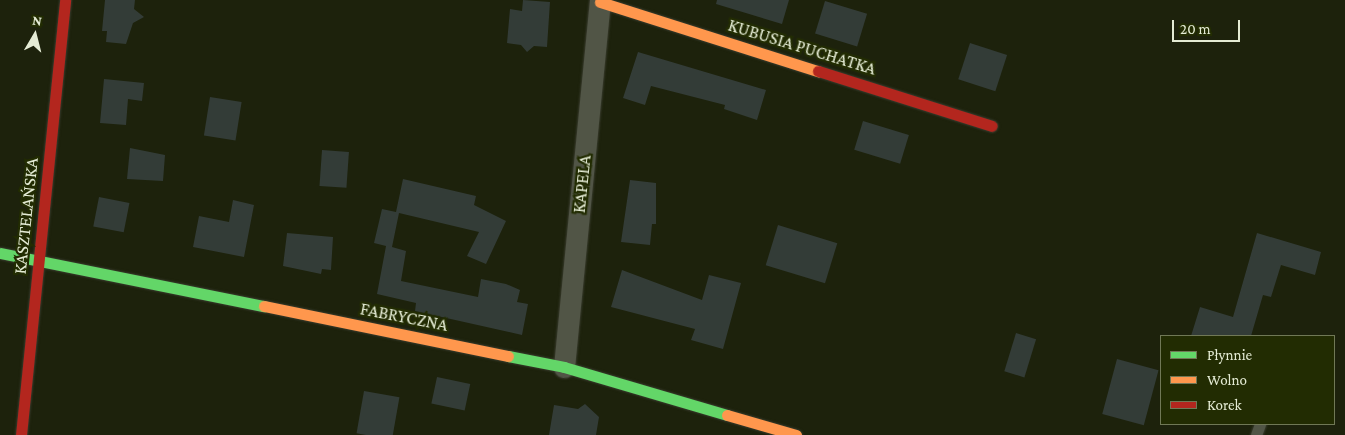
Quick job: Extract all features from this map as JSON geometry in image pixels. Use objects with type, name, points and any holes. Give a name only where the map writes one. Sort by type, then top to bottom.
[{"type":"street","name":"KASZTELAŃSKA","points":[[21,435],[65,0]]},
{"type":"street","name":"KUBUSIA PUCHATKA","points":[[600,1],[992,126]]},
{"type":"street","name":"KAPELA","points":[[564,367],[600,1]]},
{"type":"street","name":"FABRYCZNA","points":[[0,253],[564,367],[796,435]]},
{"type":"building","points":[[105,0],[135,0],[134,9],[144,17],[133,23],[126,44],[106,42],[107,31],[102,31]]},
{"type":"building","points":[[523,0],[550,2],[547,47],[534,46],[527,52],[521,45],[507,43],[510,9],[522,11]]},
{"type":"building","points":[[717,0],[789,0],[782,24],[716,4]]},
{"type":"building","points":[[825,1],[867,14],[857,46],[815,34]]},
{"type":"building","points":[[970,43],[1007,55],[995,91],[958,79]]},
{"type":"building","points":[[638,52],[766,90],[757,120],[724,109],[725,105],[651,86],[645,105],[623,98]]},
{"type":"building","points":[[104,79],[144,83],[142,101],[128,99],[126,125],[100,123]]},
{"type":"building","points":[[210,97],[242,102],[236,141],[204,136]]},
{"type":"building","points":[[863,121],[909,135],[900,164],[854,150]]},
{"type":"building","points":[[130,148],[165,155],[163,181],[127,179]]},
{"type":"building","points":[[322,150],[349,152],[346,188],[319,186]]},
{"type":"building","points":[[403,179],[476,196],[474,205],[506,221],[486,264],[467,256],[479,232],[399,213],[392,247],[406,251],[401,281],[478,297],[481,279],[506,284],[520,290],[517,302],[528,304],[522,335],[415,311],[416,303],[377,294],[386,246],[374,243],[382,209],[396,212]]},
{"type":"building","points":[[630,180],[656,183],[656,224],[652,224],[650,245],[621,242]]},
{"type":"building","points":[[99,197],[129,203],[124,232],[93,226]]},
{"type":"building","points":[[233,200],[254,205],[244,257],[193,247],[199,216],[229,222]]},
{"type":"building","points":[[778,225],[837,243],[825,283],[766,265]]},
{"type":"building","points":[[287,233],[333,237],[331,270],[322,269],[321,274],[283,266]]},
{"type":"building","points":[[1257,233],[1321,252],[1315,275],[1281,265],[1271,297],[1263,295],[1251,335],[1191,335],[1200,307],[1233,317]]},
{"type":"building","points":[[622,270],[702,300],[709,275],[741,283],[723,349],[691,340],[695,329],[611,307]]},
{"type":"building","points":[[1016,333],[1036,339],[1024,377],[1004,371]]},
{"type":"building","points":[[1117,359],[1159,370],[1144,425],[1102,414]]},
{"type":"building","points":[[437,377],[470,384],[465,410],[431,403]]},
{"type":"building","points":[[364,391],[399,397],[393,435],[357,433]]},
{"type":"building","points":[[585,404],[599,417],[596,435],[549,435],[554,405],[578,409]]},
{"type":"traffic: fast","points":[[0,253],[264,306]]},
{"type":"traffic: fast","points":[[508,356],[564,367],[727,415]]},
{"type":"traffic: slow","points":[[600,2],[818,71]]},
{"type":"traffic: slow","points":[[264,306],[508,356]]},
{"type":"traffic: slow","points":[[727,415],[796,435]]},
{"type":"traffic: jam","points":[[21,435],[65,0]]},
{"type":"traffic: jam","points":[[818,71],[992,126]]}]
